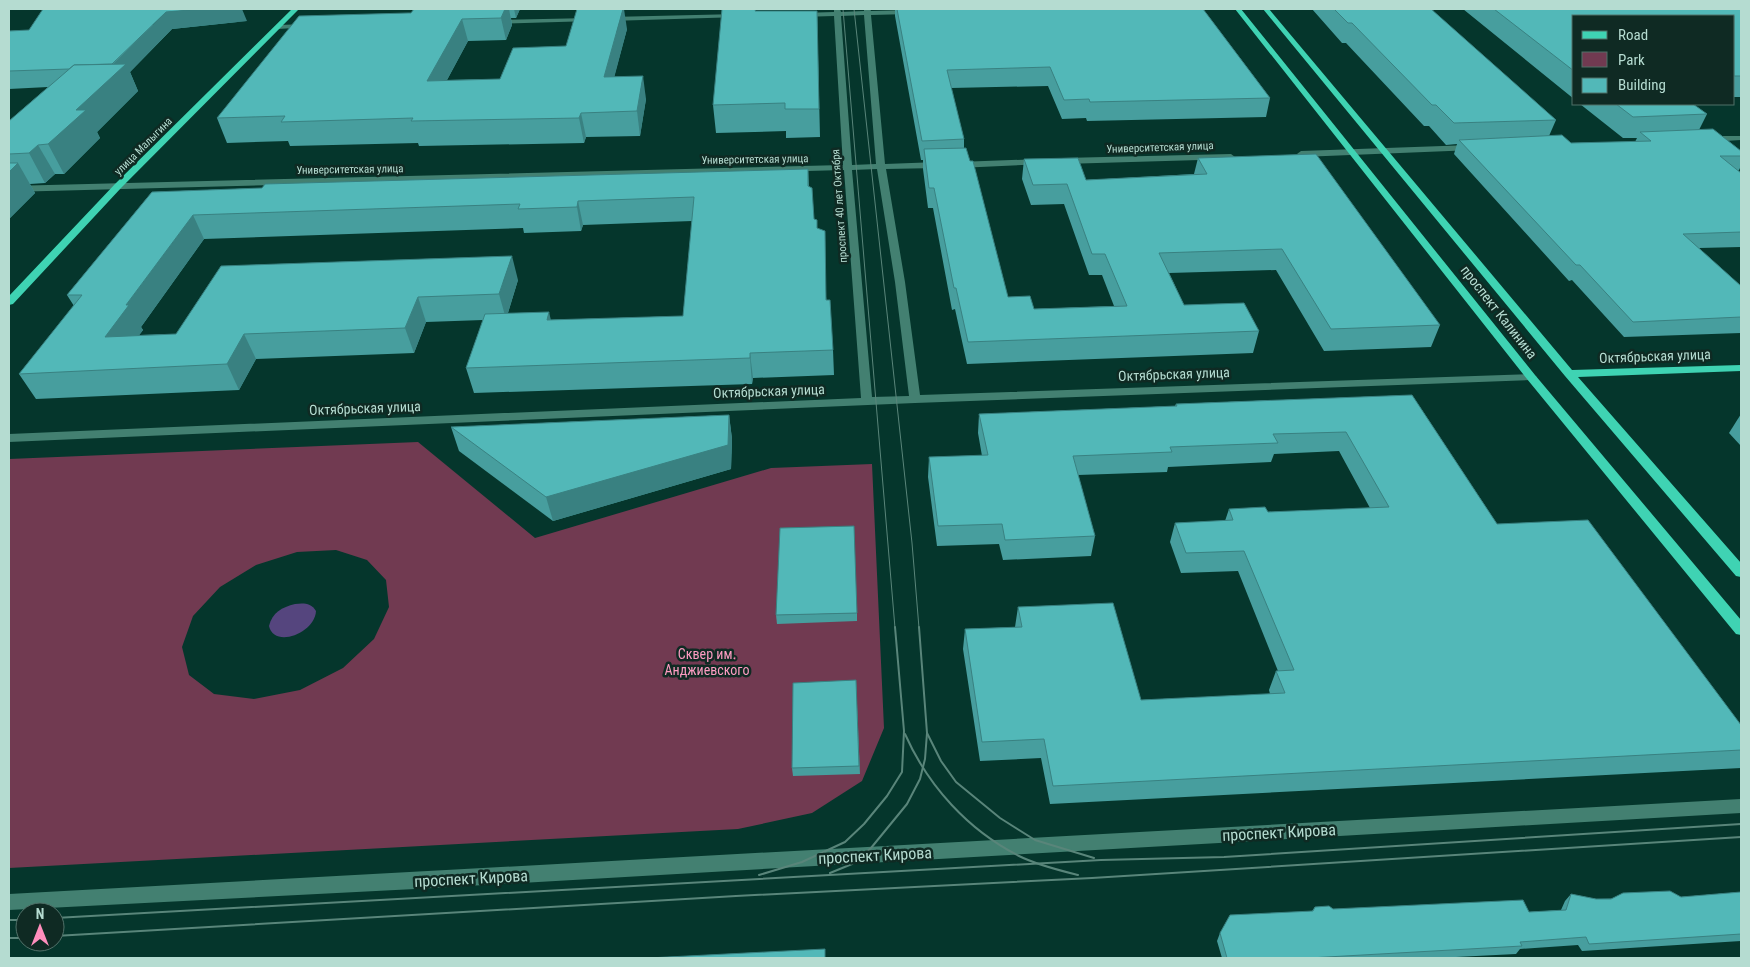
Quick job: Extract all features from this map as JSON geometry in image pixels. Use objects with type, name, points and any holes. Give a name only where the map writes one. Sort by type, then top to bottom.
[{"type":"main road","name":"улица Малыгина","points":[[9,302],[118,186],[296,9]]},
{"type":"main road","name":"проспект Калинина","points":[[1238,9],[1531,377],[1741,630]]},
{"type":"main road","name":"проспект Калинина","points":[[1266,9],[1569,374],[1741,572]]},
{"type":"main road","name":"Октябрьская улица","points":[[1569,374],[1741,368]]},
{"type":"street","points":[[868,11],[882,167],[900,282],[915,399]]},
{"type":"street","points":[[790,15],[868,11],[918,12]]},
{"type":"street","name":"проспект 40 лет Октября","points":[[838,12],[866,402]]},
{"type":"street","points":[[484,22],[750,16]]},
{"type":"street","points":[[278,27],[319,26]]},
{"type":"street","points":[[1702,140],[1741,138]]},
{"type":"street","points":[[1294,155],[1482,148]]},
{"type":"street","name":"Университетская улица","points":[[9,190],[1245,156]]},
{"type":"street","name":"Октябрьская улица","points":[[9,438],[915,399],[1531,377]]},
{"type":"street","name":"проспект Кирова","points":[[9,902],[1741,806]]},
{"type":"green space","name":"Сквер им. Анджиевского","points":[[418,442],[535,538],[771,468],[872,464],[884,728],[862,781],[812,813],[738,829],[9,868],[9,459]],"holes":[[[336,550],[367,560],[386,580],[389,607],[374,639],[343,668],[300,690],[254,699],[214,694],[189,675],[182,647],[193,616],[220,587],[256,565],[297,552]]]},
{"type":"shaded area","points":[[295,604],[307,604],[316,611],[314,619],[309,626],[294,635],[286,637],[272,633],[269,626],[275,614]]},
{"type":"building","points":[[43,9],[202,9],[166,12],[112,64],[74,65],[69,69],[9,71],[9,31],[29,30]]},
{"type":"building","points":[[414,9],[505,9],[501,18],[462,19],[427,81],[500,79],[513,48],[566,46],[577,9],[623,9],[604,77],[643,76],[637,111],[581,113],[579,118],[411,121],[413,118],[281,122],[285,116],[217,118],[299,16],[411,13]]},
{"type":"building","points":[[722,9],[817,11],[819,109],[785,109],[785,103],[713,105]]},
{"type":"building","points":[[897,9],[1203,9],[1270,98],[1090,102],[1089,99],[1064,100],[1050,67],[947,70],[964,139],[922,141]]},
{"type":"building","points":[[1334,9],[1431,9],[1556,120],[1454,123],[1436,105],[1432,105],[1352,23],[1348,23]]},
{"type":"building","points":[[1494,9],[1741,9],[1741,76],[1735,76],[1735,15],[1572,15],[1572,69]]},
{"type":"building","points":[[126,64],[76,110],[86,110],[48,144],[38,145],[29,153],[9,154],[9,121],[74,65]]},
{"type":"building","points":[[1617,105],[1694,105],[1707,114],[1633,117]]},
{"type":"building","points":[[1713,129],[1741,151],[1741,156],[1720,156],[1741,173],[1741,232],[1683,234],[1741,286],[1741,317],[1633,322],[1580,265],[1576,265],[1459,140],[1562,135],[1571,143],[1651,141],[1640,132]]},
{"type":"building","points":[[966,148],[970,161],[973,161],[1008,297],[1030,296],[1034,309],[1127,306],[1105,254],[1092,254],[1067,184],[1033,185],[1024,159],[1078,158],[1086,180],[1207,174],[1198,158],[1316,154],[1440,325],[1331,329],[1282,249],[1159,253],[1184,305],[1244,303],[1259,331],[968,342],[956,288],[954,288],[934,188],[929,188],[924,149]]},
{"type":"building","points":[[9,163],[18,163],[9,172]]},
{"type":"building","points":[[808,169],[808,186],[812,188],[814,219],[817,220],[817,228],[825,231],[826,300],[830,300],[833,350],[750,353],[750,358],[466,368],[485,314],[549,312],[547,320],[683,316],[694,197],[578,201],[577,207],[518,209],[520,204],[193,215],[126,305],[129,305],[105,337],[176,334],[221,266],[512,256],[499,294],[418,297],[405,328],[244,334],[227,364],[19,374],[82,295],[67,295],[152,192],[262,188],[265,184]]},
{"type":"building","points":[[1412,395],[1497,524],[1588,520],[1741,725],[1741,750],[1053,786],[1044,739],[982,742],[965,629],[1022,627],[1018,607],[1113,603],[1141,700],[1285,693],[1276,671],[1294,670],[1244,551],[1186,553],[1175,523],[1233,520],[1229,509],[1265,507],[1268,512],[1389,507],[1346,432],[1273,434],[1278,443],[1170,447],[1172,452],[1073,456],[1095,536],[1005,540],[1002,524],[938,526],[929,457],[988,455],[979,414]]},
{"type":"building","points":[[729,415],[728,445],[546,497],[451,427]]},
{"type":"building","points":[[854,526],[857,613],[776,615],[780,528]]},
{"type":"building","points":[[856,680],[859,766],[792,768],[793,683]]},
{"type":"building","points":[[1670,891],[1681,897],[1741,892],[1741,934],[1589,944],[1586,937],[1520,942],[1522,946],[1309,958],[1227,958],[1220,933],[1230,915],[1313,911],[1315,907],[1329,906],[1333,909],[1523,900],[1529,912],[1566,910],[1571,894],[1596,899],[1611,899],[1623,893]]},
{"type":"building","points":[[825,949],[825,958],[648,958]]},
{"type":"tram line","points":[[843,9],[895,628]]},
{"type":"tram line","points":[[854,9],[912,543],[919,628]]},
{"type":"tram line","points":[[759,875],[802,862],[845,842],[864,824],[887,796],[902,772],[904,731],[895,627]]},
{"type":"tram line","points":[[919,627],[927,733]]},
{"type":"tram line","points":[[923,768],[927,733]]},
{"type":"tram line","points":[[927,733],[941,761],[956,782],[1000,818],[1035,840],[1094,858]]},
{"type":"tram line","points":[[905,734],[923,768]]},
{"type":"tram line","points":[[830,873],[852,864],[871,848],[907,804],[920,779],[923,768]]},
{"type":"tram line","points":[[923,768],[951,805],[967,820],[1000,845],[1019,856],[1038,863]]},
{"type":"tram line","points":[[1038,863],[1224,857],[1741,824]]},
{"type":"tram line","points":[[65,935],[736,896],[1092,878],[1741,837]]},
{"type":"tram line","points":[[65,917],[1038,863]]},
{"type":"tram line","points":[[1038,863],[1078,875]]},
{"type":"tram line","points":[[9,920],[15,920]]},
{"type":"tram line","points":[[9,938],[15,938]]}]
